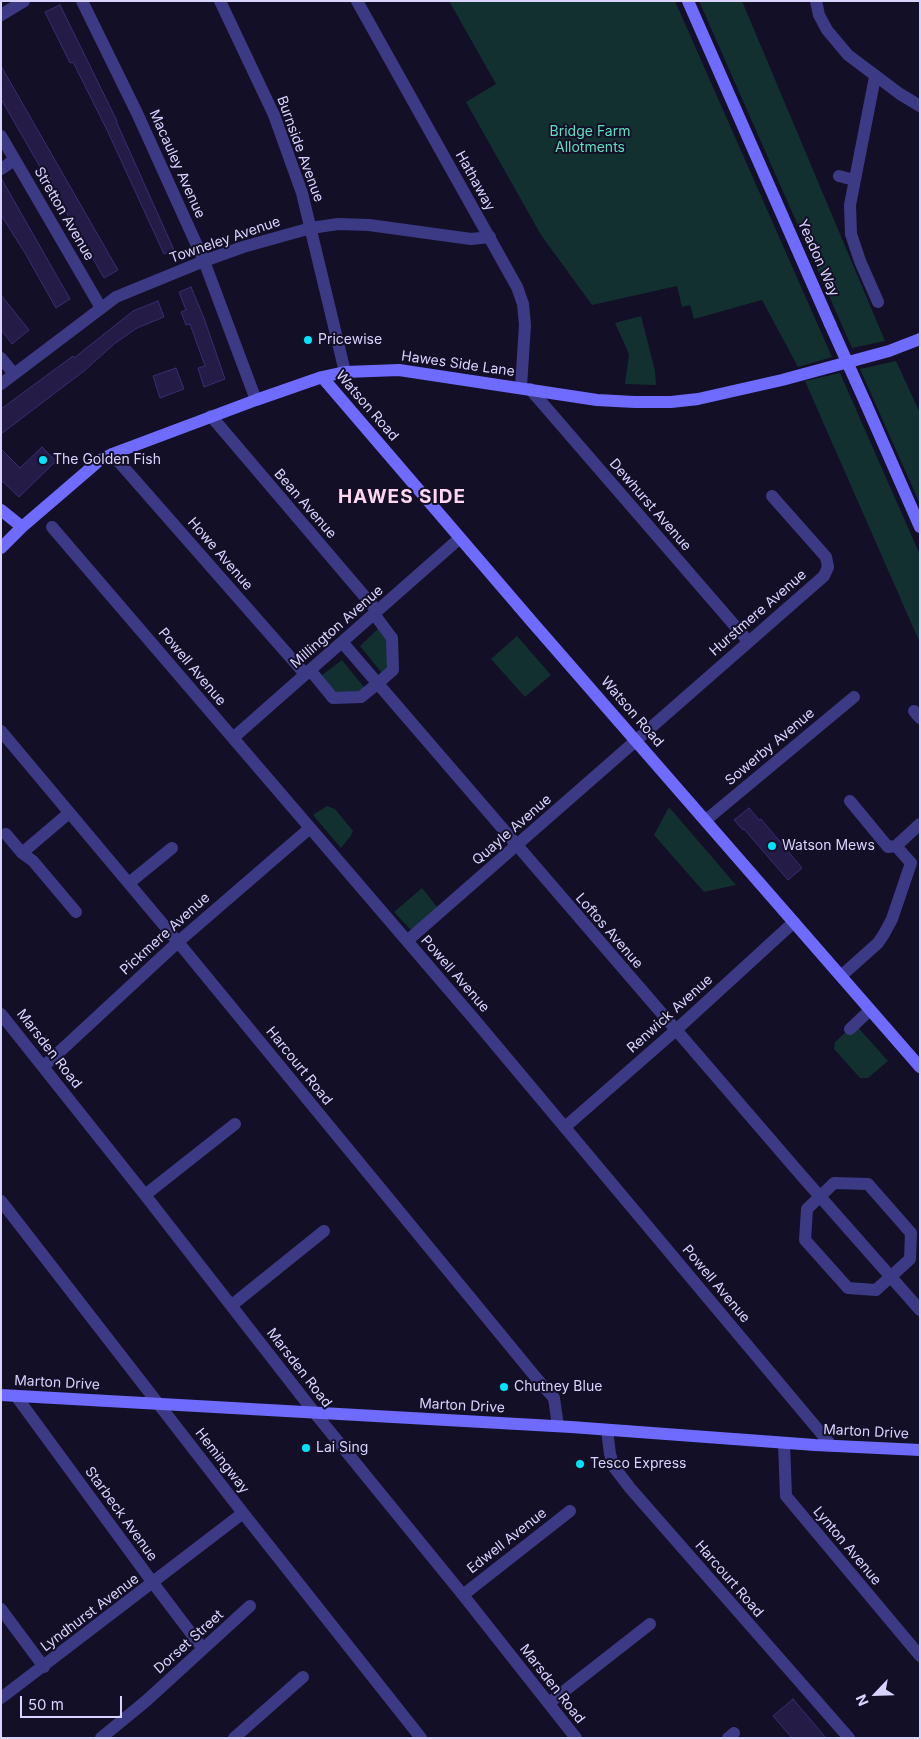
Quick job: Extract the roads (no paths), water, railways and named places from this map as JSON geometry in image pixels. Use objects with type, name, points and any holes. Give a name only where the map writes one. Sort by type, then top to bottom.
[{"type":"street","points":[[1,15],[24,1]]},
{"type":"street","name":"Macauley Avenue","points":[[82,1],[137,113],[204,260],[256,400]]},
{"type":"street","name":"Burnside Avenue","points":[[220,1],[274,114],[302,193],[345,372]]},
{"type":"street","name":"Hathaway","points":[[357,1],[490,237],[524,304],[525,388]]},
{"type":"street","name":"Yeadon Way","points":[[688,1],[920,527]]},
{"type":"street","points":[[816,1],[819,15],[837,43],[875,76],[920,106]]},
{"type":"street","points":[[875,76],[850,206],[851,234],[860,261],[878,302]]},
{"type":"street","name":"Stretton Avenue","points":[[1,136],[101,308]]},
{"type":"street","points":[[1,169],[14,160]]},
{"type":"street","points":[[839,176],[854,180]]},
{"type":"street","name":"Towneley Avenue","points":[[1,384],[116,297],[204,260],[243,247],[311,228],[338,224],[368,225],[471,239],[490,237]]},
{"type":"street","name":"Hawes Side Lane","points":[[1,548],[100,460],[211,416],[322,377],[345,372],[399,370],[597,400],[670,402],[698,399],[782,380],[879,354],[908,345],[920,339]]},
{"type":"street","points":[[1,358],[14,374]]},
{"type":"street","name":"Watson Road","points":[[322,377],[920,1067]]},
{"type":"street","name":"Dewhurst Avenue","points":[[525,388],[748,640]]},
{"type":"street","name":"Bean Avenue","points":[[211,416],[375,612]]},
{"type":"street","name":"Howe Avenue","points":[[112,454],[307,672]]},
{"type":"street","name":"Hurstmere Avenue","points":[[637,740],[748,640],[824,576],[828,567],[826,557],[772,496]]},
{"type":"street","points":[[1,510],[22,528]]},
{"type":"street","name":"Powell Avenue","points":[[52,527],[565,1127],[831,1445]]},
{"type":"street","name":"Millington Avenue","points":[[233,738],[460,538]]},
{"type":"street","points":[[307,672],[333,698],[360,697],[393,670],[392,638],[375,612]]},
{"type":"street","name":"Loftos Avenue","points":[[342,642],[819,1197],[920,1310]]},
{"type":"street","name":"Sowerby Avenue","points":[[706,820],[854,697]]},
{"type":"street","name":"Harcourt Road","points":[[1,731],[178,942],[554,1398],[558,1426]]},
{"type":"street","name":"Quayle Avenue","points":[[406,941],[637,740]]},
{"type":"street","points":[[850,801],[888,847],[896,846],[920,824]]},
{"type":"street","points":[[22,853],[69,813]]},
{"type":"street","name":"Pickmere Avenue","points":[[43,1067],[178,942],[310,828]]},
{"type":"street","points":[[6,834],[22,853],[33,861],[76,912]]},
{"type":"street","points":[[896,846],[920,874]]},
{"type":"street","points":[[129,883],[172,848]]},
{"type":"street","points":[[841,976],[878,944],[892,920],[911,863]]},
{"type":"street","name":"Renwick Avenue","points":[[565,1127],[676,1030],[794,922]]},
{"type":"street","points":[[850,1029],[870,1010]]},
{"type":"street","name":"Marsden Road","points":[[1,1014],[232,1305],[314,1412],[576,1738]]},
{"type":"street","points":[[145,1195],[235,1124]]},
{"type":"street","points":[[834,1184],[868,1184],[911,1233],[910,1259],[890,1277],[876,1290],[848,1288],[805,1240],[807,1209],[834,1184]]},
{"type":"street","name":"Hemingway","points":[[1,1201],[421,1738]]},
{"type":"street","points":[[232,1305],[324,1231]]},
{"type":"street","name":"Marton Drive","points":[[1,1395],[558,1426],[784,1443],[920,1450]]},
{"type":"street","name":"Starbeck Avenue","points":[[16,1396],[203,1649]]},
{"type":"street","name":"Harcourt Road","points":[[608,1430],[610,1454],[614,1467],[630,1488],[849,1738]]},
{"type":"street","name":"Lynton Avenue","points":[[784,1443],[786,1496],[920,1656]]},
{"type":"street","name":"Edwell Avenue","points":[[462,1595],[570,1511]]},
{"type":"street","name":"Lyndhurst Avenue","points":[[1,1698],[44,1667],[243,1512]]},
{"type":"street","name":"Dorset Street","points":[[101,1738],[118,1733],[203,1649],[250,1606]]},
{"type":"street","points":[[1,1609],[44,1667]]},
{"type":"street","points":[[549,1703],[650,1624]]},
{"type":"street","points":[[234,1738],[304,1677]]},
{"type":"place","name":"Pricewise","points":[[308,340]]},
{"type":"place","name":"The Golden Fish","points":[[43,460]]},
{"type":"place","name":"Watson Mews","points":[[772,846]]},
{"type":"place","name":"Chutney Blue","points":[[504,1387]]},
{"type":"place","name":"Lai Sing","points":[[306,1448]]},
{"type":"place","name":"Tesco Express","points":[[580,1464]]},
{"type":"district","name":"HAWES SIDE","points":[[402,497]]},
{"type":"park label","name":"Bridge Farm Allotments","points":[[590,140]]}]
